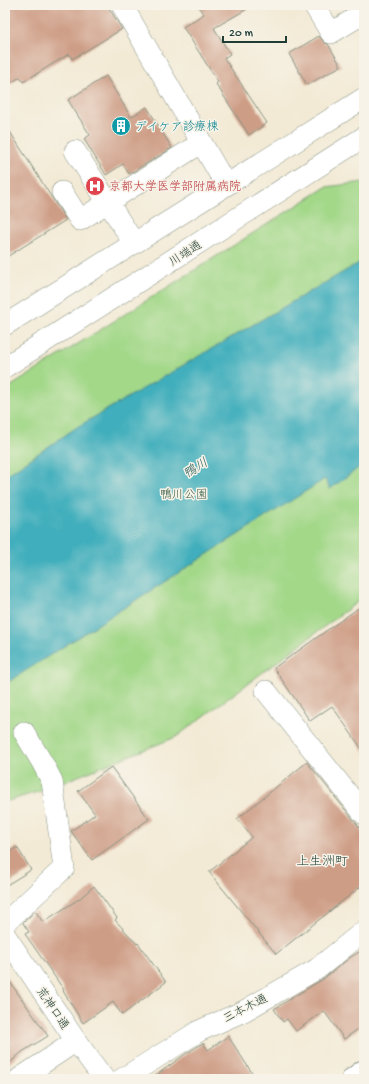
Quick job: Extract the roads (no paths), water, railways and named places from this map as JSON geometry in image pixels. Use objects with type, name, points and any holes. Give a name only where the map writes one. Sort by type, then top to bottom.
[{"type":"main road","points":[[353,1079],[364,1071]]},
{"type":"street","points":[[122,5],[226,185]]},
{"type":"street","points":[[314,5],[331,33],[364,13]]},
{"type":"street","points":[[5,325],[364,98]]},
{"type":"street","name":"川端通","points":[[5,368],[364,137]]},
{"type":"street","points":[[62,192],[80,220],[202,143]]},
{"type":"street","points":[[76,151],[134,243]]},
{"type":"street","points":[[266,691],[364,814]]},
{"type":"street","points":[[5,923],[64,868],[52,781],[24,732]]},
{"type":"street","name":"三本木通","points":[[122,1079],[199,1031],[244,1011],[317,969],[364,931]]},
{"type":"street","name":"荒神口通","points":[[5,935],[76,1041],[104,1079]]},
{"type":"street","points":[[19,1079],[76,1041]]},
{"type":"water","name":"鴨川","points":[[364,260],[364,464],[330,489],[325,479],[5,684],[5,476],[77,427]]},
{"type":"place","name":"デイケア診療棟","points":[[121,126]]},
{"type":"place","name":"京都大学医学部附属病院","points":[[95,186]]},
{"type":"district","name":"上生洲町","points":[[322,860]]},
{"type":"park label","name":"鴨川公園","points":[[184,494]]}]
